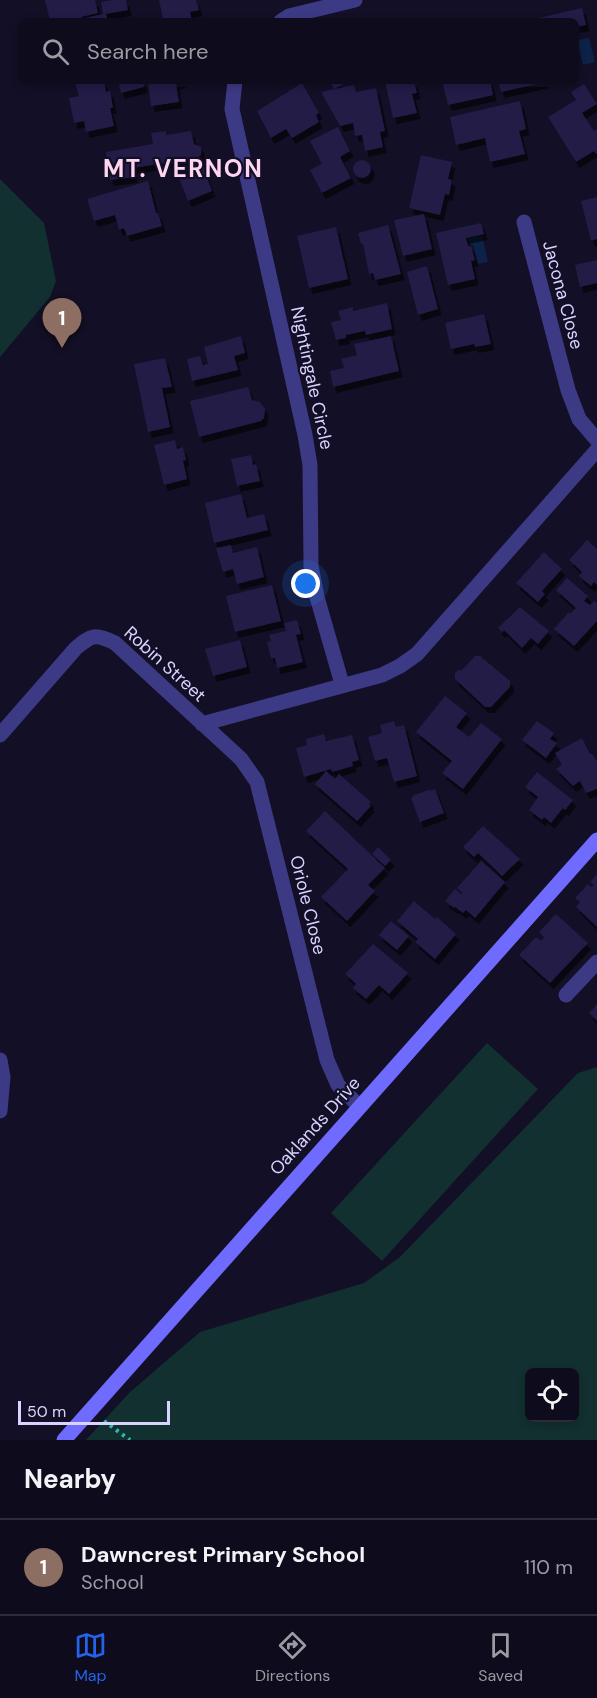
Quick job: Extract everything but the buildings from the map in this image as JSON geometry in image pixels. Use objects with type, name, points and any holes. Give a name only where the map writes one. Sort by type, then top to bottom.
[{"type":"street","points":[[286,18],[355,0]]},
{"type":"street","name":"Nightingale Circle","points":[[235,84],[232,109],[281,324],[310,465],[311,566],[317,597],[342,684]]},
{"type":"street","name":"Jacona Close","points":[[524,222],[568,390],[579,419],[597,440]]},
{"type":"street","points":[[202,724],[342,684],[382,675],[400,666],[417,654],[597,450]]},
{"type":"street","name":"Robin Street","points":[[0,735],[76,648],[89,637],[101,636],[114,643],[202,724]]},
{"type":"street","name":"Oriole Close","points":[[202,724],[241,759],[257,782],[327,1060],[339,1085],[359,1106]]},
{"type":"street","name":"Oaklands Drive","points":[[64,1440],[597,840]]},
{"type":"street","points":[[566,995],[597,962]]},
{"type":"street","points":[[0,1060],[3,1077],[0,1111]]},
{"type":"path","points":[[90,1411],[130,1440]]},
{"type":"green space","points":[[0,179],[44,223],[56,281],[50,297],[0,357]]},
{"type":"green space","points":[[487,1043],[538,1089],[382,1261],[331,1213]]},
{"type":"green space","points":[[597,1067],[597,1440],[86,1440],[130,1392],[200,1332],[364,1283],[400,1257],[578,1073]]},
{"type":"water","points":[[589,38],[595,62],[583,65],[579,40]]},
{"type":"water","points":[[482,235],[488,262],[478,264],[473,245],[470,245],[468,238]]},
{"type":"place","name":"Dawncrest Primary School","points":[[62,348]]},
{"type":"district","name":"MT. VERNON","points":[[183,168]]}]
